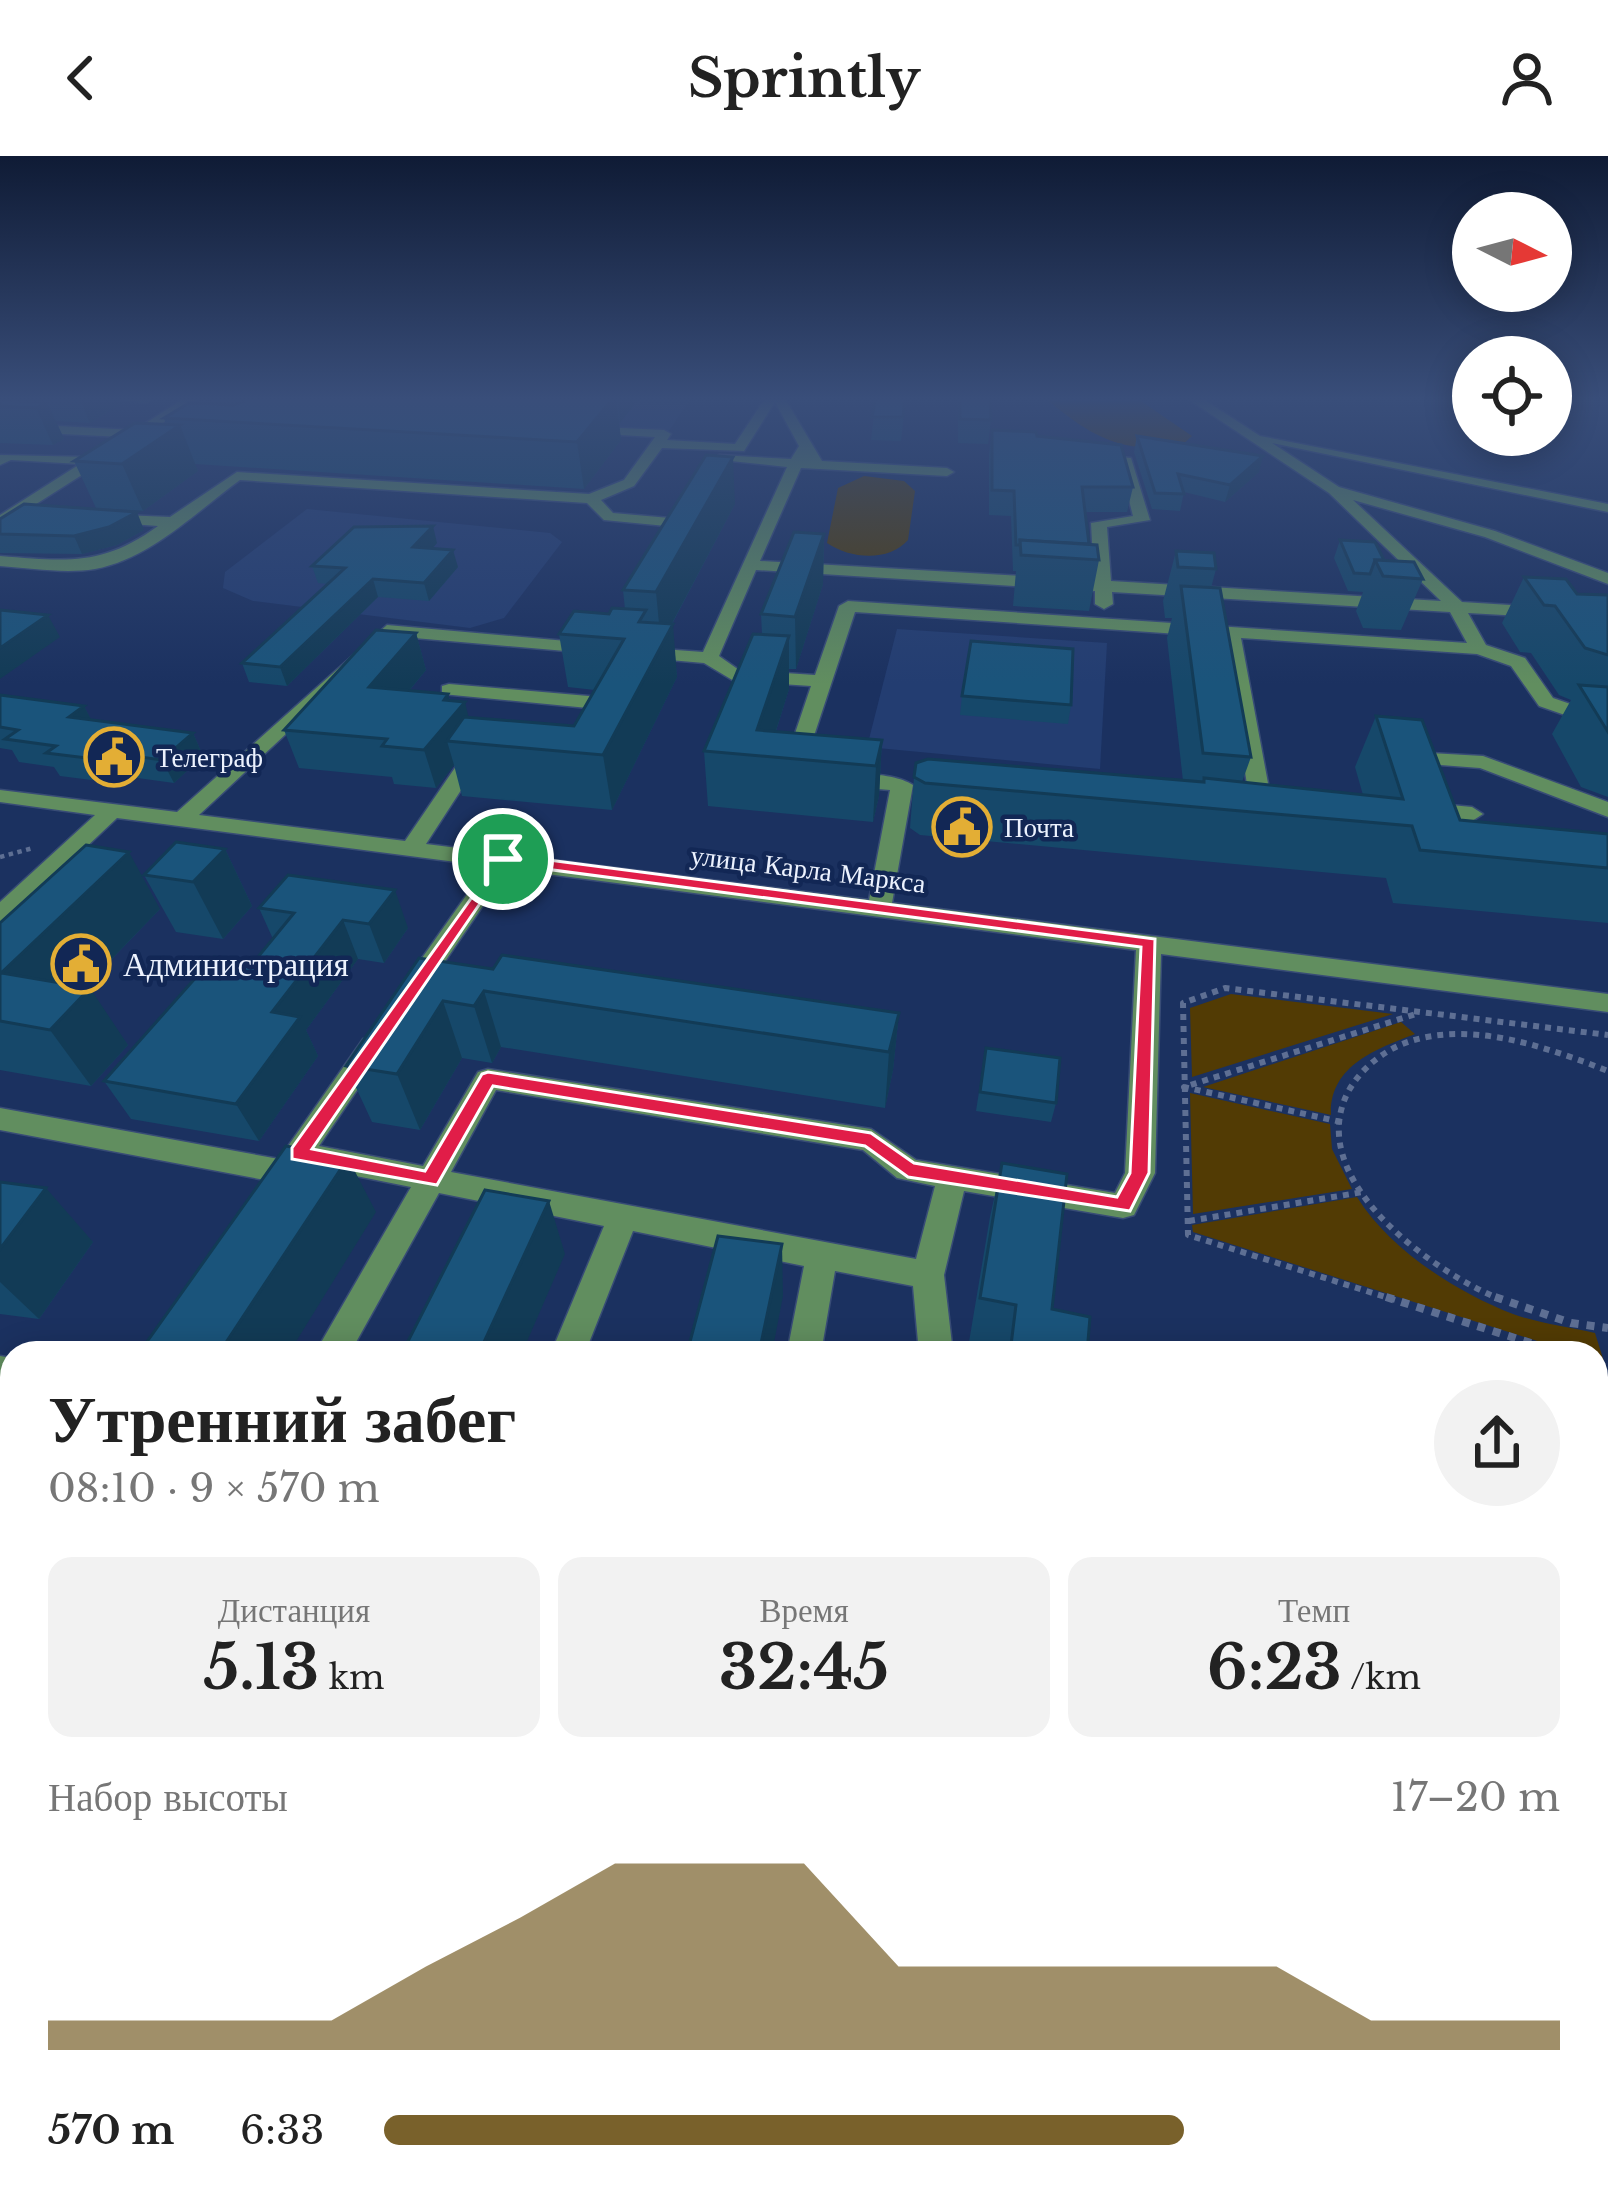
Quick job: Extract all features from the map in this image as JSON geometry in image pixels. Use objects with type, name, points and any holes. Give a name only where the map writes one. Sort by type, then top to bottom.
[{"type":"street","points":[[0,522],[45,492]]},
{"type":"street","points":[[0,561],[92,567],[132,555],[214,492]]},
{"type":"street","points":[[490,492],[591,499],[607,492]]},
{"type":"street","points":[[709,658],[783,492]]},
{"type":"street","points":[[1106,624],[1099,523],[1142,520],[1135,492]]},
{"type":"street","points":[[1336,492],[1456,606],[1479,649]]},
{"type":"street","points":[[1343,492],[1450,522],[1608,579]]},
{"type":"street","points":[[1532,492],[1608,508]]},
{"type":"street","points":[[591,499],[609,517],[676,522],[654,558]]},
{"type":"street","points":[[1387,505],[1400,518]]},
{"type":"street","points":[[16,511],[53,514]]},
{"type":"street","points":[[93,516],[173,521]]},
{"type":"street","points":[[1376,531],[1377,525],[1400,518],[1450,522]]},
{"type":"street","points":[[750,565],[1608,616]]},
{"type":"street","points":[[879,908],[910,787],[791,775],[848,606],[1479,649],[1518,662],[1546,702],[1608,724]]},
{"type":"street","points":[[182,819],[387,630],[474,656],[606,640],[709,658],[734,675],[822,681]]},
{"type":"street","points":[[1231,632],[1264,827]]},
{"type":"street","points":[[474,656],[449,690],[600,704],[572,752]]},
{"type":"street","points":[[1380,756],[1483,762],[1608,809]]},
{"type":"street","points":[[412,848],[470,760],[517,764]]},
{"type":"street","name":"улица Карла Маркса","points":[[0,796],[1608,1003]]},
{"type":"street","points":[[0,914],[112,810]]},
{"type":"street","points":[[1452,845],[1439,811],[1472,814]]},
{"type":"street","points":[[286,1172],[503,859]]},
{"type":"street","points":[[339,1341],[488,1079],[871,1140],[908,1170],[1123,1205],[1140,1173],[1149,943]]},
{"type":"street","points":[[0,1119],[286,1172],[430,1179],[928,1275]]},
{"type":"street","points":[[935,1341],[928,1275],[952,1177]]},
{"type":"street","points":[[573,1341],[623,1217]]},
{"type":"street","points":[[806,1341],[822,1256]]},
{"type":"path","points":[[0,857],[33,848]]},
{"type":"path","points":[[1524,1341],[1188,1234],[1183,1003],[1225,988],[1608,1035]]},
{"type":"path","points":[[1184,1087],[1422,1012]]},
{"type":"path","points":[[1608,1071],[1562,1052],[1488,1035],[1423,1037],[1370,1062],[1341,1097],[1342,1150],[1372,1209],[1429,1262],[1511,1308],[1608,1328]]},
{"type":"path","points":[[1184,1087],[1341,1122]]},
{"type":"path","points":[[1187,1221],[1363,1192]]},
{"type":"shaded area","points":[[837,492],[915,492],[908,540],[900,547],[880,555],[858,555],[827,543]]},
{"type":"shaded area","points":[[307,509],[550,533],[562,542],[504,618],[470,628],[253,601],[223,588],[225,572]]},
{"type":"shaded area","points":[[897,629],[1107,643],[1100,769],[867,747]]},
{"type":"shaded area","points":[[1231,994],[1393,1014],[1192,1077],[1190,1008]]},
{"type":"shaded area","points":[[1401,1022],[1415,1034],[1371,1053],[1346,1072],[1332,1098],[1331,1115],[1203,1087]]},
{"type":"shaded area","points":[[1190,1093],[1330,1124],[1332,1149],[1352,1189],[1193,1214]]},
{"type":"shaded area","points":[[1357,1197],[1405,1251],[1469,1294],[1523,1317],[1595,1333],[1598,1341],[1537,1341],[1193,1232],[1192,1225]]},
{"type":"building","points":[[683,492],[713,492],[656,592],[623,590]]},
{"type":"building","points":[[1014,492],[1083,492],[1089,544],[1020,540],[1016,545]]},
{"type":"building","points":[[24,504],[137,512],[109,527],[74,536],[0,534],[0,519]]},
{"type":"building","points":[[433,526],[413,547],[453,550],[424,583],[373,579],[280,667],[242,663],[345,568],[312,566],[354,527]]},
{"type":"building","points":[[794,532],[824,534],[795,617],[761,614]]},
{"type":"building","points":[[1020,540],[1097,545],[1099,560],[1021,555]]},
{"type":"building","points":[[1340,540],[1375,542],[1384,560],[1375,560],[1370,574],[1354,573]]},
{"type":"building","points":[[1176,551],[1214,553],[1216,569],[1178,567]]},
{"type":"building","points":[[1375,560],[1414,562],[1423,579],[1383,576]]},
{"type":"building","points":[[1524,577],[1566,579],[1577,594],[1608,595],[1608,655],[1585,648],[1555,606],[1544,605]]},
{"type":"building","points":[[1181,586],[1220,588],[1251,757],[1203,753]]},
{"type":"building","points":[[612,608],[646,610],[639,622],[673,624],[603,755],[447,741],[464,717],[574,726],[624,639],[559,634],[574,611],[609,614]]},
{"type":"building","points":[[0,610],[48,615],[0,648]]},
{"type":"building","points":[[376,630],[416,633],[369,687],[448,694],[444,700],[465,702],[424,750],[382,746],[387,739],[284,730]]},
{"type":"building","points":[[753,634],[789,636],[757,730],[882,740],[876,766],[704,751]]},
{"type":"building","points":[[971,641],[1073,649],[1071,705],[962,696]]},
{"type":"building","points":[[1579,685],[1608,687],[1608,732]]},
{"type":"building","points":[[0,695],[84,706],[69,717],[193,733],[162,760],[111,753],[103,760],[46,753],[56,746],[5,739],[18,730],[0,727]]},
{"type":"building","points":[[1376,716],[1422,720],[1460,820],[1608,834],[1608,868],[1420,850],[1412,826],[925,783],[914,777],[916,763],[928,759],[1204,782],[1204,778],[1403,799]]},
{"type":"building","points":[[176,842],[225,849],[193,882],[144,875]]},
{"type":"building","points":[[86,845],[129,852],[1,973],[90,988],[50,1030],[0,1021],[0,923]]},
{"type":"building","points":[[288,875],[395,890],[369,924],[343,920],[272,1012],[300,1017],[236,1104],[104,1081],[214,957],[253,963],[294,913],[259,908]]},
{"type":"building","points":[[502,955],[899,1013],[889,1052],[484,991],[474,1006],[443,1001],[397,1074],[346,1066],[419,958],[493,969]]},
{"type":"building","points":[[986,1048],[1060,1058],[1056,1103],[980,1092]]},
{"type":"building","points":[[286,1146],[348,1158],[227,1341],[148,1341]]},
{"type":"building","points":[[1002,1163],[1067,1174],[1052,1309],[1090,1317],[1088,1341],[1012,1341],[1016,1305],[980,1298]]},
{"type":"building","points":[[0,1182],[46,1188],[0,1249]]},
{"type":"building","points":[[485,1190],[549,1201],[485,1341],[408,1341]]},
{"type":"building","points":[[718,1236],[782,1244],[762,1341],[690,1341]]},
{"type":"place","name":"Телеграф","points":[[114,757]]},
{"type":"place","name":"Почта","points":[[962,827]]},
{"type":"place","name":"Администрация","points":[[81,964]]},
{"type":"route","points":[[503,859],[1149,943],[1140,1173],[1123,1205],[908,1170],[871,1140],[488,1079],[430,1179],[299,1154],[503,859]]}]
